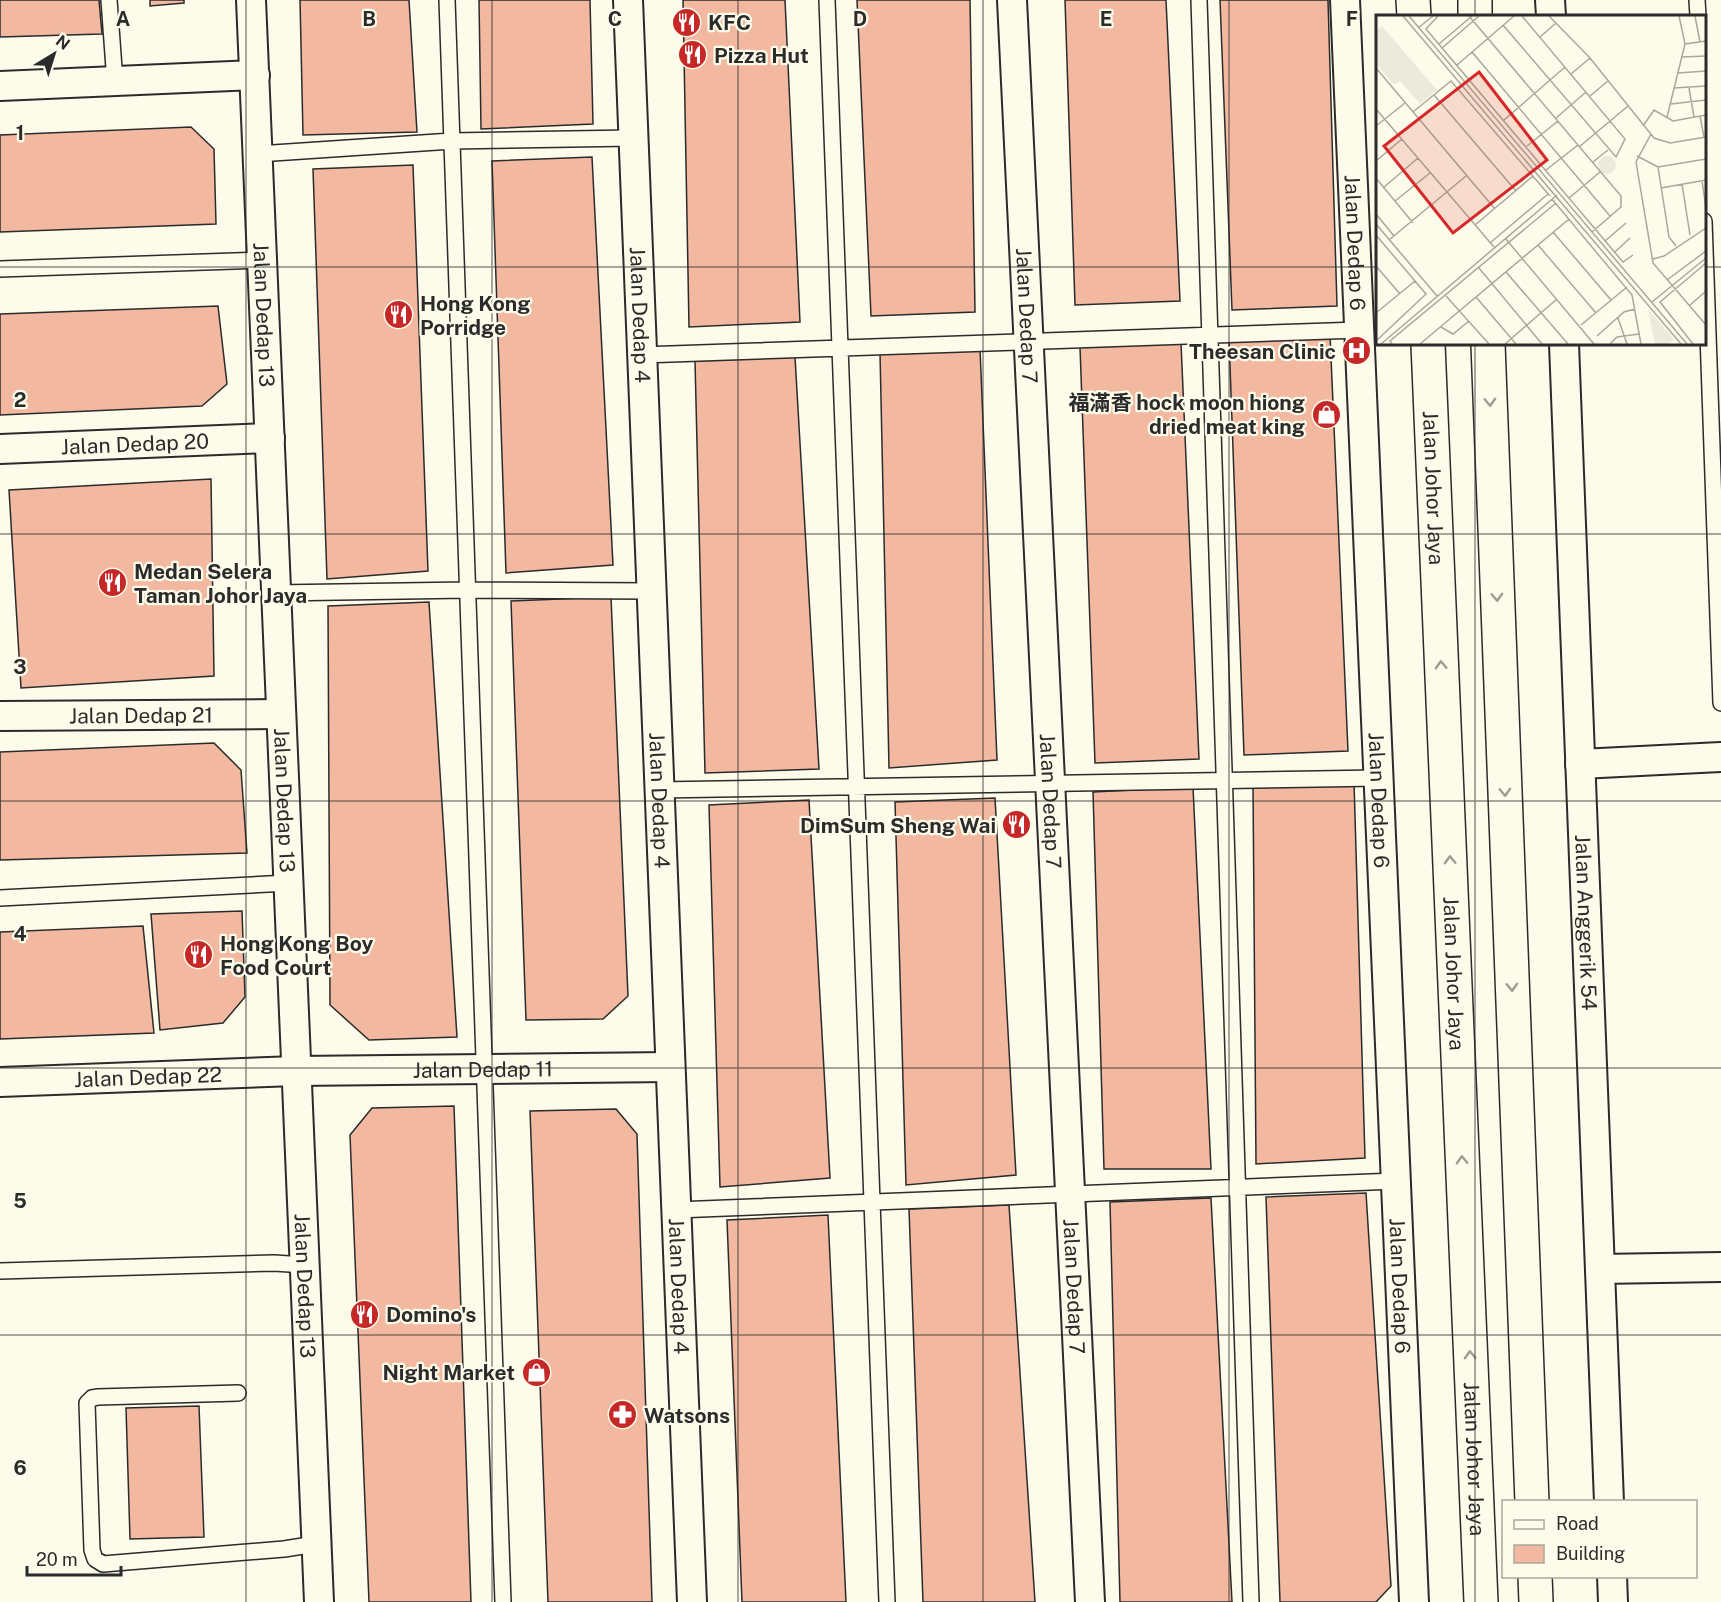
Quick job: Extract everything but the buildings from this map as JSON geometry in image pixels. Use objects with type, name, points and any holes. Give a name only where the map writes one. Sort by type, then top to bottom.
[{"type":"main road","points":[[1413,0],[1414,15]]},
{"type":"main road","name":"Jalan Johor Jaya","points":[[1428,345],[1481,1602]]},
{"type":"main road","points":[[1488,345],[1532,1500]]},
{"type":"main road","points":[[1535,1578],[1536,1602]]},
{"type":"street","name":"Jalan Dedap 13","points":[[252,0],[319,1602]]},
{"type":"street","name":"Jalan Dedap 4","points":[[628,0],[692,1602]]},
{"type":"street","name":"Jalan Dedap 7","points":[[1012,0],[1090,1602]]},
{"type":"street","name":"Jalan Dedap 6","points":[[1345,0],[1414,1602]]},
{"type":"street","points":[[1550,0],[1551,15]]},
{"type":"street","points":[[0,86],[255,75]]},
{"type":"street","name":"Jalan Anggerik 54","points":[[1564,345],[1609,1500]]},
{"type":"street","name":"Jalan Dedap 20","points":[[0,449],[270,438]]},
{"type":"street","name":"Jalan Dedap 21","points":[[0,716],[281,714]]},
{"type":"street","points":[[1580,764],[1721,757]]},
{"type":"street","name":"Jalan Dedap 11","points":[[296,1071],[670,1067]]},
{"type":"street","name":"Jalan Dedap 22","points":[[0,1082],[296,1071]]},
{"type":"street","points":[[1600,1269],[1721,1267]]},
{"type":"street","points":[[1612,1578],[1613,1602]]},
{"type":"lane","points":[[109,0],[115,82]]},
{"type":"lane","points":[[447,0],[503,1602]]},
{"type":"lane","points":[[827,0],[887,1602]]},
{"type":"lane","points":[[1199,0],[1251,1602]]},
{"type":"lane","points":[[1697,0],[1698,15]]},
{"type":"lane","points":[[258,154],[452,141],[633,138]]},
{"type":"lane","points":[[1706,237],[1711,278],[1721,704]]},
{"type":"lane","points":[[0,269],[262,260]]},
{"type":"lane","points":[[642,355],[1359,330]]},
{"type":"lane","points":[[276,593],[467,590],[652,591]]},
{"type":"lane","points":[[659,790],[1378,778]]},
{"type":"lane","points":[[0,898],[288,883]]},
{"type":"lane","points":[[676,1210],[1396,1181]]},
{"type":"lane","points":[[0,1271],[274,1263],[305,1265]]},
{"type":"lane","points":[[238,1393],[92,1398],[87,1404],[92,1550],[95,1559],[103,1564],[284,1549],[316,1544]]},
{"type":"place","name":"KFC","points":[[687,22]]},
{"type":"place","name":"Pizza Hut","points":[[693,55]]},
{"type":"place","name":"Hong Kong Porridge","points":[[399,315]]},
{"type":"place","name":"Theesan Clinic","points":[[1357,351]]},
{"type":"place","name":"福滿香 hock moon hiong dried meat king","points":[[1326,414]]},
{"type":"place","name":"Medan Selera Taman Johor Jaya","points":[[113,583]]},
{"type":"place","name":"DimSum Sheng Wai","points":[[1017,825]]},
{"type":"place","name":"Hong Kong Boy Food Court","points":[[199,955]]},
{"type":"place","name":"Domino's","points":[[365,1314]]},
{"type":"place","name":"Night Market","points":[[536,1372]]},
{"type":"place","name":"Watsons","points":[[623,1415]]}]
